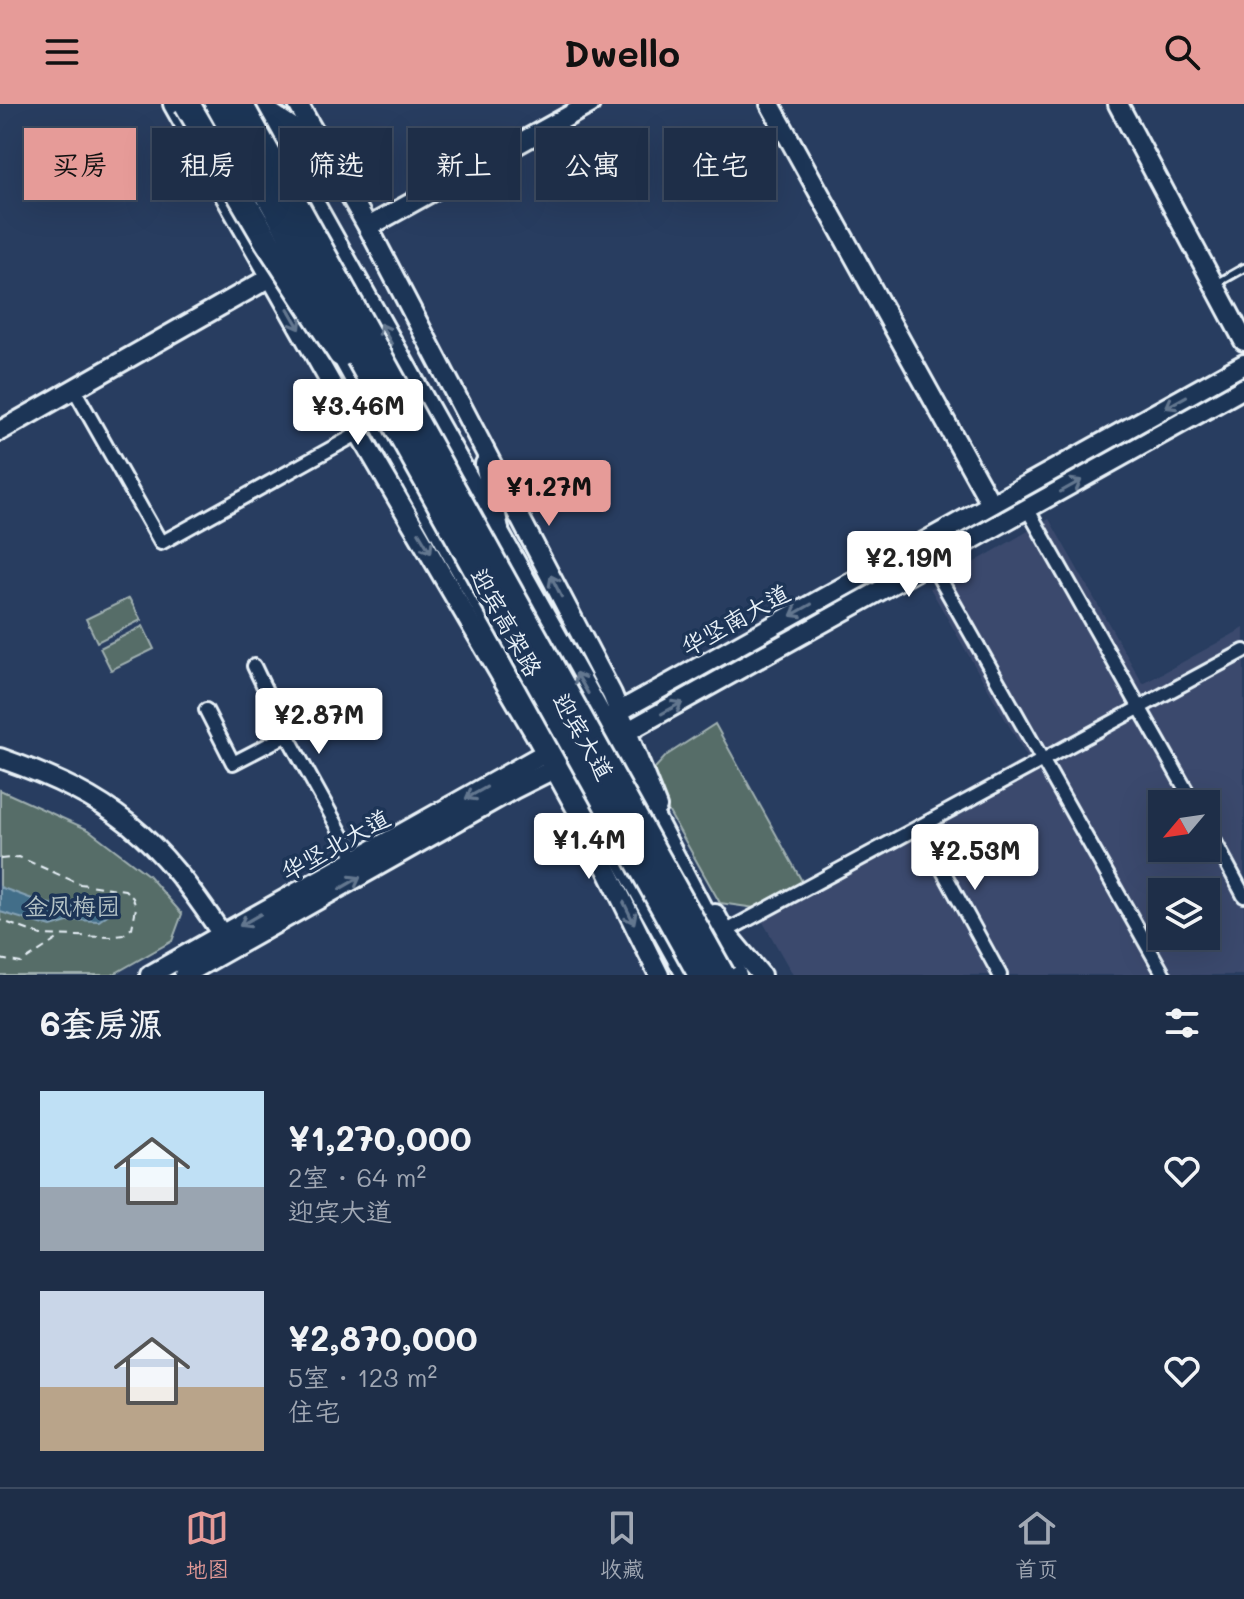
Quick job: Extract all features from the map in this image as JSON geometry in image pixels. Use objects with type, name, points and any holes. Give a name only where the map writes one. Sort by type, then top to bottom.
[{"type":"highway","points":[[187,104],[267,241],[466,548]]},
{"type":"highway","name":"迎宾高架路","points":[[218,104],[701,975]]},
{"type":"highway","name":"迎宾高架路","points":[[240,104],[722,975]]},
{"type":"main road","name":"迎宾大道","points":[[203,104],[364,394],[556,758],[687,975]]},
{"type":"main road","name":"迎宾大道","points":[[259,104],[502,543],[611,716],[720,935],[736,975]]},
{"type":"street","points":[[173,104],[359,433],[556,758],[659,975]]},
{"type":"street","points":[[259,104],[294,128]]},
{"type":"street","points":[[298,104],[312,128]]},
{"type":"street","points":[[368,227],[590,104]]},
{"type":"street","points":[[770,104],[991,504]]},
{"type":"street","points":[[1118,104],[1244,341]]},
{"type":"street","points":[[353,200],[480,440],[611,716]]},
{"type":"street","points":[[0,431],[271,277]]},
{"type":"street","name":"华坚南大道","points":[[556,758],[611,716],[1244,364]]},
{"type":"street","name":"华坚南大道","points":[[556,758],[621,736],[1244,388]]},
{"type":"street","points":[[74,389],[161,543],[359,433]]},
{"type":"street","points":[[364,394],[392,487]]},
{"type":"street","points":[[480,440],[502,543]]},
{"type":"street","points":[[1028,510],[1142,706],[1187,790]]},
{"type":"street","points":[[931,563],[1045,759],[1164,975]]},
{"type":"street","points":[[761,975],[720,935],[1244,651]]},
{"type":"street","points":[[254,666],[287,735],[356,860]]},
{"type":"street","points":[[206,710],[233,763],[287,735]]},
{"type":"street","points":[[0,758],[47,774],[102,802],[155,845],[184,878],[223,936]]},
{"type":"street","name":"华坚北大道","points":[[150,975],[356,860],[556,758]]},
{"type":"street","name":"华坚北大道","points":[[184,975],[556,758]]},
{"type":"street","points":[[919,827],[1000,975]]},
{"type":"street","points":[[1220,851],[1244,896]]},
{"type":"lane","points":[[1214,285],[1244,268]]},
{"type":"path","points":[[0,859],[19,857],[38,862],[80,884],[125,890],[133,898],[135,920],[123,935],[60,938],[41,935],[0,920]]},
{"type":"path","points":[[0,959],[21,963],[60,938]]},
{"type":"shaded area","points":[[1049,519],[1143,684],[1244,628],[1244,975],[793,975],[755,908],[1027,757],[930,588]]},
{"type":"shaded area","points":[[0,887],[43,903],[81,908],[88,901],[110,903],[114,910],[99,921],[74,920],[51,927],[0,912]]},
{"type":"green space","points":[[129,598],[141,620],[97,642],[86,619]]},
{"type":"green space","points":[[143,626],[154,649],[111,670],[100,648]]},
{"type":"green space","points":[[715,724],[803,883],[755,908],[720,903],[656,789],[654,769],[667,755]]},
{"type":"green space","name":"金凤梅园","points":[[0,790],[89,830],[148,875],[182,914],[172,941],[112,975],[0,975]]}]
